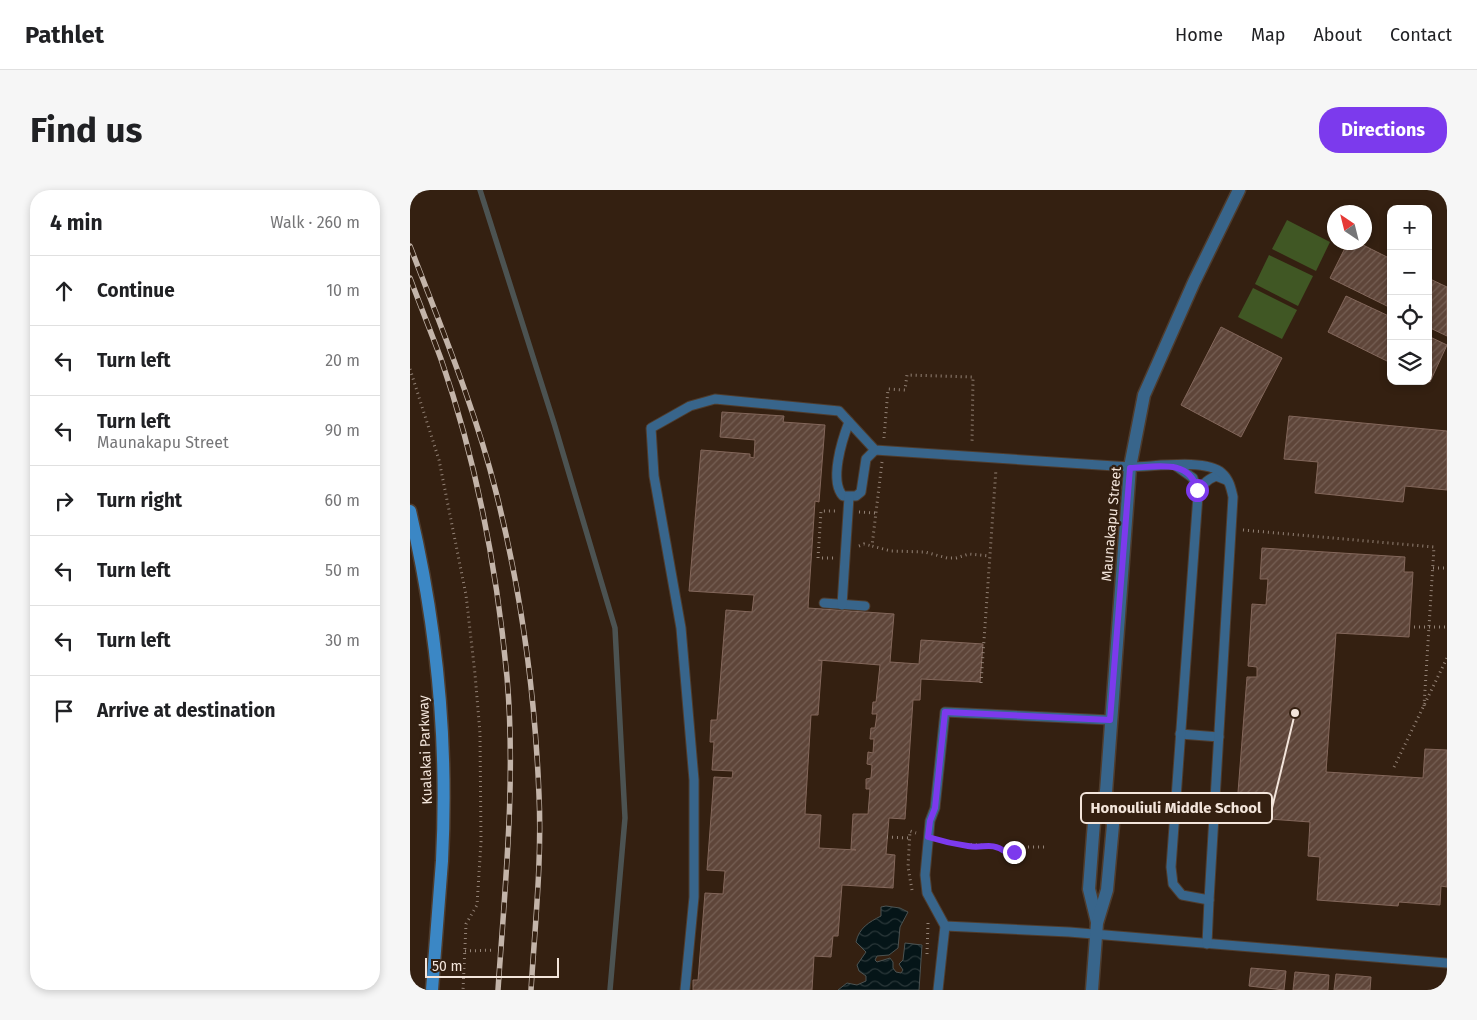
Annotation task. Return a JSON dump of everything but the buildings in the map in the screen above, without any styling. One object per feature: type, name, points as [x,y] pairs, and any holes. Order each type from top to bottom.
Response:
[{"type":"main road","name":"Kualakai Parkway","points":[[410,511],[427,589],[441,722],[442,860],[432,990]]},
{"type":"street","name":"Maunakapu Street","points":[[1092,990],[1096,929],[1106,890],[1112,825],[1106,792],[1130,468],[1144,395],[1190,290],[1239,190]]},
{"type":"street","name":"Maunakapu Street","points":[[1096,929],[1090,889],[1094,823],[1106,792]]},
{"type":"lane","points":[[685,990],[694,897],[694,780],[681,628],[654,476],[651,428],[690,406],[715,400],[838,411],[875,450],[1130,468],[1210,466],[1221,472],[1229,481],[1233,497],[1207,944]]},
{"type":"lane","points":[[849,422],[841,444],[836,484],[843,496],[849,497],[861,492],[866,459],[875,450]]},
{"type":"lane","points":[[1176,466],[1193,478],[1198,495]]},
{"type":"lane","points":[[1209,900],[1182,895],[1177,890],[1171,877],[1198,495],[1202,486],[1212,478],[1220,477],[1229,481]]},
{"type":"lane","points":[[842,605],[849,497]]},
{"type":"lane","points":[[824,603],[865,606]]},
{"type":"lane","points":[[938,990],[945,926],[927,893],[925,875],[930,821],[935,808],[945,712],[1110,720]]},
{"type":"lane","points":[[1180,734],[1219,736]]},
{"type":"lane","points":[[945,926],[1096,929],[1207,944],[1447,963]]},
{"type":"path","points":[[410,370],[439,460],[466,595],[476,674],[480,733],[481,842],[477,905],[466,924],[463,990]]},
{"type":"path","points":[[982,683],[997,458]]},
{"type":"path","points":[[1231,529],[1434,547],[1424,706]]},
{"type":"path","points":[[1433,568],[1447,568]]},
{"type":"path","points":[[1414,627],[1447,627]]},
{"type":"path","points":[[1394,767],[1447,658]]},
{"type":"path","points":[[915,898],[909,880],[910,831],[968,846],[989,844],[1006,852],[1022,847],[1046,847]]},
{"type":"path","points":[[887,837],[910,838]]},
{"type":"path","points":[[924,916],[929,929],[927,955]]},
{"type":"path","points":[[465,951],[495,950]]},
{"type":"green space","points":[[1287,220],[1327,240],[1327,248],[1316,271],[1272,249]]},
{"type":"green space","points":[[1269,255],[1313,276],[1298,306],[1255,284]]},
{"type":"green space","points":[[1253,288],[1297,310],[1282,339],[1238,317]]},
{"type":"water","points":[[881,907],[900,908],[908,912],[900,927],[898,948],[889,955],[877,956],[875,960],[877,962],[890,958],[893,962],[893,968],[896,972],[901,973],[903,970],[899,964],[903,960],[905,943],[922,945],[919,990],[838,990],[847,983],[857,985],[866,981],[866,976],[859,971],[857,965],[866,952],[856,942],[857,937],[862,929],[881,916]]},
{"type":"waterway","points":[[480,190],[554,423],[615,628],[625,818],[610,990]]},
{"type":"railway","points":[[410,246],[457,368],[488,461],[505,529],[520,604],[534,718],[540,819],[539,868],[531,990]]},
{"type":"railway","points":[[410,278],[441,359],[465,436],[491,556],[503,637],[509,716],[510,794],[498,990]]},
{"type":"place","name":"Honouliuli Middle School","points":[[1295,713]]},
{"type":"route","points":[[1014,852],[1006,852],[989,844],[977,847],[968,846],[958,843],[946,843],[928,837],[930,821],[935,808],[945,712],[1110,720],[1130,468],[1176,466],[1193,478],[1197,490]]}]
